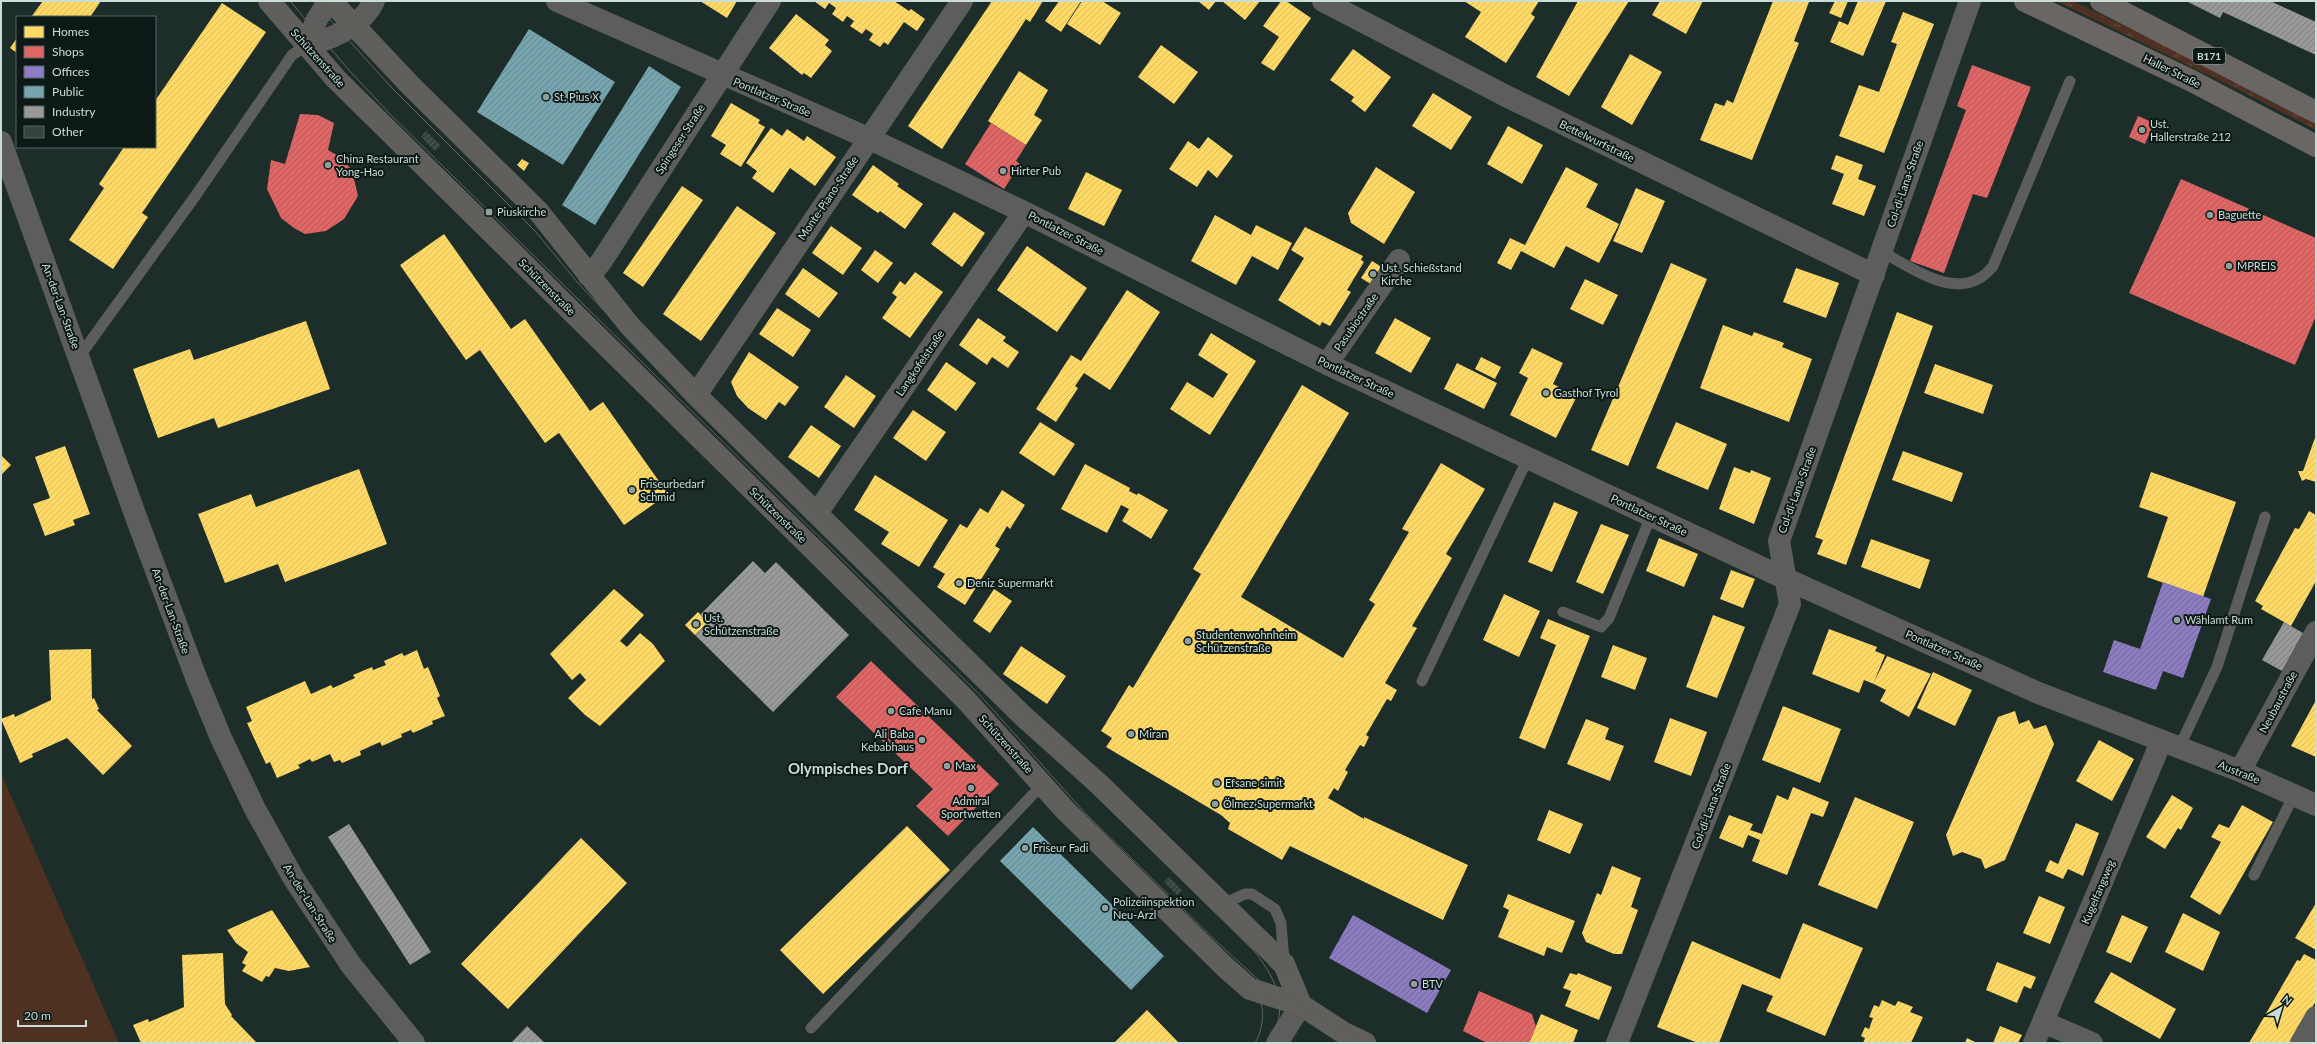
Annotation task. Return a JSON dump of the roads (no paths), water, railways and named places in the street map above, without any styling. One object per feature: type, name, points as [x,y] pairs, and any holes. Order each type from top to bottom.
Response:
[{"type":"main road","name":"Haller Straße","points":[[2025,1],[2192,81],[2316,146]]},
{"type":"main road","name":"B171","points":[[2101,1],[2316,112]]},
{"type":"street","name":"Schützenstraße","points":[[269,1],[306,46],[341,84],[966,700],[1065,810],[1250,989],[1301,1005],[1344,1033],[1365,1043]]},
{"type":"street","points":[[306,46],[317,19],[330,1],[411,86],[533,206],[565,242],[589,276],[630,326],[696,395],[1018,712],[1100,785],[1284,964],[1301,1005],[1277,1043]]},
{"type":"street","points":[[306,46],[333,37],[354,25],[367,12],[374,1]]},
{"type":"street","name":"Pontlatzer Straße","points":[[557,1],[721,75],[868,138],[1024,212],[1327,364],[1784,578],[2036,692],[2170,745]]},
{"type":"street","name":"Spingeser Straße","points":[[589,276],[601,262],[770,1]]},
{"type":"street","name":"Monte-Piano-Straße","points":[[696,395],[868,138],[962,1]]},
{"type":"street","name":"Bettelwurfstraße","points":[[1323,1],[1506,96],[1874,274]]},
{"type":"street","name":"Col-di-Lana-Straße","points":[[1617,1043],[1790,604],[1784,578],[1779,541],[1970,1]]},
{"type":"street","name":"An-der-Lan-Straße","points":[[1,142],[197,680],[221,738],[252,803],[294,879],[331,937],[376,998],[414,1043]]},
{"type":"street","name":"Langkofelstraße","points":[[817,513],[1024,212]]},
{"type":"street","name":"Pasubiostraße","points":[[1327,364],[1399,260]]},
{"type":"street","name":"Neubaustraße","points":[[2240,771],[2316,632]]},
{"type":"street","name":"Austraße","points":[[2170,745],[2240,771],[2316,805]]},
{"type":"street","name":"Kugelfangweg","points":[[2034,1043],[2170,745]]},
{"type":"street","points":[[2301,1043],[2316,1017]]},
{"type":"street","points":[[2043,1022],[2092,1043]]},
{"type":"lane","points":[[79,357],[196,195],[292,55],[306,46]]},
{"type":"lane","points":[[1882,252],[1938,280],[1954,286],[1971,283],[1986,275],[1993,266],[2070,81]]},
{"type":"lane","points":[[1422,681],[1528,458]]},
{"type":"lane","points":[[1563,612],[1601,627],[1609,618],[1651,516]]},
{"type":"lane","points":[[2170,745],[2217,667],[2265,517]]},
{"type":"lane","points":[[811,1028],[1042,785]]},
{"type":"lane","points":[[2254,875],[2294,795]]},
{"type":"lane","points":[[1221,904],[1245,894],[1252,894],[1275,909],[1281,923],[1284,964]]},
{"type":"tram line","points":[[290,1],[348,69],[389,113],[978,693],[1085,813],[1218,943],[1285,1004],[1314,1023],[1352,1043]]},
{"type":"tram line","points":[[313,1],[392,88],[535,231],[578,283],[622,330],[1255,952],[1275,984],[1280,1006],[1276,1030],[1270,1043]]},
{"type":"tram line","points":[[1269,965],[1312,1003],[1377,1043]]},
{"type":"tram line","points":[[1251,979],[1259,994],[1262,1010],[1261,1027],[1255,1043]]},
{"type":"place","name":"St. Pius X","points":[[546,97]]},
{"type":"place","name":"Ust. Hallerstraße 212","points":[[2142,130]]},
{"type":"place","name":"China Restaurant Yong-Hao","points":[[328,165]]},
{"type":"place","name":"Hirter Pub","points":[[1003,171]]},
{"type":"place","name":"Piuskirche","points":[[489,212]]},
{"type":"place","name":"Baguette","points":[[2210,215]]},
{"type":"place","name":"MPREIS","points":[[2229,266]]},
{"type":"place","name":"Ust. Schießstand Kirche","points":[[1373,274]]},
{"type":"place","name":"Gasthof Tyrol","points":[[1546,393]]},
{"type":"place","name":"Friseurbedarf Schmid","points":[[632,490]]},
{"type":"place","name":"Deniz Supermarkt","points":[[959,583]]},
{"type":"place","name":"Wählamt Rum","points":[[2177,620]]},
{"type":"place","name":"Ust. Schützenstraße","points":[[696,624]]},
{"type":"place","name":"Studentenwohnheim Schützenstraße","points":[[1188,641]]},
{"type":"place","name":"Cafe Manu","points":[[891,711]]},
{"type":"place","name":"Miran","points":[[1131,734]]},
{"type":"place","name":"Ali Baba Kebabhaus","points":[[922,740]]},
{"type":"place","name":"Max","points":[[947,766]]},
{"type":"place","name":"Efsane simit","points":[[1217,783]]},
{"type":"place","name":"Admiral Sportwetten","points":[[971,788]]},
{"type":"place","name":"Ölmez Supermarkt","points":[[1215,804]]},
{"type":"place","name":"Friseur Fadi","points":[[1025,848]]},
{"type":"place","name":"Polizeiinspektion Neu-Arzl","points":[[1105,908]]},
{"type":"place","name":"BTV","points":[[1414,984]]},
{"type":"district","name":"Olympisches Dorf","points":[[848,769]]}]
